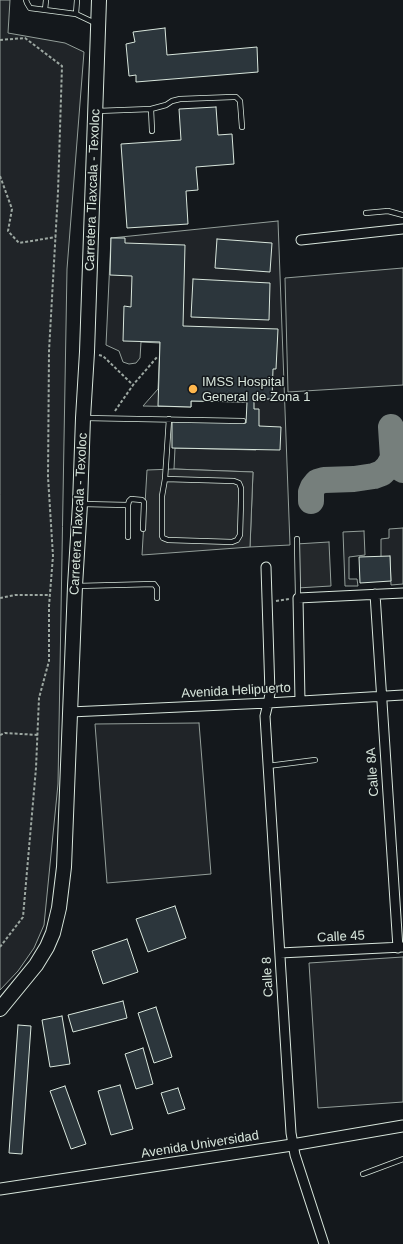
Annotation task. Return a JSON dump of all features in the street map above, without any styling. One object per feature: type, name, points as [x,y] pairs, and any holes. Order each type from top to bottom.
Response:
[{"type":"main road","name":"Carretera Tlaxcala - Texoloc","points":[[0,1009],[36,965],[53,933],[59,908],[64,860],[75,586],[87,352],[99,0]]},
{"type":"street","points":[[301,240],[403,229]]},
{"type":"street","name":"Calle 8","points":[[266,567],[270,693],[265,716],[292,1145],[323,1244]]},
{"type":"street","points":[[300,701],[298,598],[403,592]]},
{"type":"street","name":"Calle 8A","points":[[375,594],[381,696],[400,948]]},
{"type":"street","name":"Avenida Helipuerto","points":[[70,712],[403,695]]},
{"type":"street","name":"Calle 45","points":[[280,953],[400,948]]},
{"type":"street","name":"Avenida Universidad","points":[[0,1189],[292,1145],[403,1126]]},
{"type":"lane","points":[[26,0],[30,8],[76,14],[98,25]]},
{"type":"lane","points":[[45,10],[46,0]]},
{"type":"lane","points":[[76,14],[77,0]]},
{"type":"lane","points":[[95,111],[151,109],[180,99],[236,97],[240,104],[242,127]]},
{"type":"lane","points":[[151,109],[152,131]]},
{"type":"lane","points":[[366,212],[388,211],[403,215]]},
{"type":"lane","points":[[83,418],[243,421]]},
{"type":"lane","points":[[165,479],[234,480],[239,483],[241,488],[240,535],[237,540],[232,542],[224,542],[168,540],[163,538],[161,533],[162,496],[165,479],[169,419]]},
{"type":"lane","points":[[128,537],[128,505],[130,500],[142,500],[144,502],[143,529]]},
{"type":"lane","points":[[80,504],[128,505]]},
{"type":"lane","points":[[297,539],[298,598]]},
{"type":"lane","points":[[75,586],[154,584],[157,588],[157,598]]},
{"type":"lane","points":[[268,766],[315,760]]},
{"type":"lane","points":[[363,1174],[403,1159]]},
{"type":"path","points":[[0,40],[25,38],[62,66],[56,237],[49,350],[48,477],[53,556],[50,595],[49,661],[39,698],[36,768],[23,917],[0,947]]},
{"type":"path","points":[[0,176],[12,208],[8,231],[19,243],[56,237]]},
{"type":"path","points":[[87,352],[103,356],[133,385]]},
{"type":"path","points":[[110,418],[133,385],[158,356]]},
{"type":"path","points":[[0,598],[15,595],[50,595]]},
{"type":"path","points":[[267,602],[298,598]]},
{"type":"path","points":[[0,735],[5,733],[38,735]]},
{"type":"shaded area","points":[[0,0],[10,0],[8,33],[65,43],[84,52],[67,269],[58,784],[44,925],[34,948],[18,971],[0,990]]},
{"type":"shaded area","name":"IMSS Hospital General de Zona 1","points":[[278,221],[290,545],[250,547],[253,472],[174,469],[175,448],[256,450],[259,426],[254,409],[247,402],[191,401],[191,407],[143,406],[158,389],[160,343],[141,342],[140,358],[136,363],[129,364],[123,362],[119,351],[106,345],[111,238]]},
{"type":"shaded area","points":[[403,268],[403,385],[288,392],[285,278]]},
{"type":"shaded area","points":[[174,469],[253,472],[250,547],[142,555],[147,470]]},
{"type":"shaded area","points":[[403,528],[403,584],[391,585],[390,557],[381,557],[381,539],[389,538],[389,529]]},
{"type":"shaded area","points":[[364,531],[365,555],[349,557],[349,579],[357,579],[358,586],[345,586],[343,532]]},
{"type":"shaded area","points":[[329,542],[331,586],[297,588],[296,544]]},
{"type":"shaded area","points":[[199,723],[211,874],[107,883],[95,724]]},
{"type":"shaded area","points":[[403,957],[403,1102],[318,1108],[309,963]]},
{"type":"building","points":[[165,28],[167,55],[257,47],[258,72],[136,82],[136,75],[129,76],[126,44],[135,42],[133,32]]},
{"type":"building","points":[[216,107],[218,135],[232,134],[234,164],[196,167],[198,190],[186,191],[188,224],[127,228],[121,144],[181,140],[179,109]]},
{"type":"building","points":[[111,238],[125,238],[125,243],[185,245],[183,326],[278,329],[276,369],[273,369],[272,399],[254,399],[254,409],[259,409],[259,426],[281,427],[280,450],[172,448],[172,421],[246,423],[247,402],[191,401],[191,407],[158,406],[160,342],[123,341],[124,306],[131,307],[132,276],[110,275]]},
{"type":"building","points":[[217,239],[272,243],[270,272],[215,268]]},
{"type":"building","points":[[193,279],[270,283],[269,320],[191,317]]},
{"type":"building","points":[[390,556],[391,581],[360,583],[359,557]]},
{"type":"building","points":[[175,906],[186,938],[148,952],[136,919]]},
{"type":"building","points":[[127,939],[138,972],[103,984],[92,951]]},
{"type":"building","points":[[123,1001],[127,1018],[73,1032],[68,1015]]},
{"type":"building","points":[[156,1007],[172,1057],[154,1063],[138,1013]]},
{"type":"building","points":[[62,1016],[70,1064],[50,1067],[42,1020]]},
{"type":"building","points":[[18,1025],[31,1026],[22,1154],[9,1153]]},
{"type":"building","points":[[143,1048],[153,1084],[136,1089],[125,1054]]},
{"type":"building","points":[[120,1085],[133,1129],[111,1135],[98,1091]]},
{"type":"building","points":[[65,1086],[86,1144],[71,1149],[50,1091]]},
{"type":"building","points":[[178,1088],[185,1109],[168,1114],[161,1093]]},
{"type":"taxiway","points":[[391,427],[393,458],[397,466],[403,470]]},
{"type":"taxiway","points":[[311,501],[311,492],[317,482],[324,480],[354,479],[374,476],[382,473],[388,467],[393,458]]},
{"type":"place","name":"IMSS Hospital General de Zona 1","points":[[193,389]]}]
